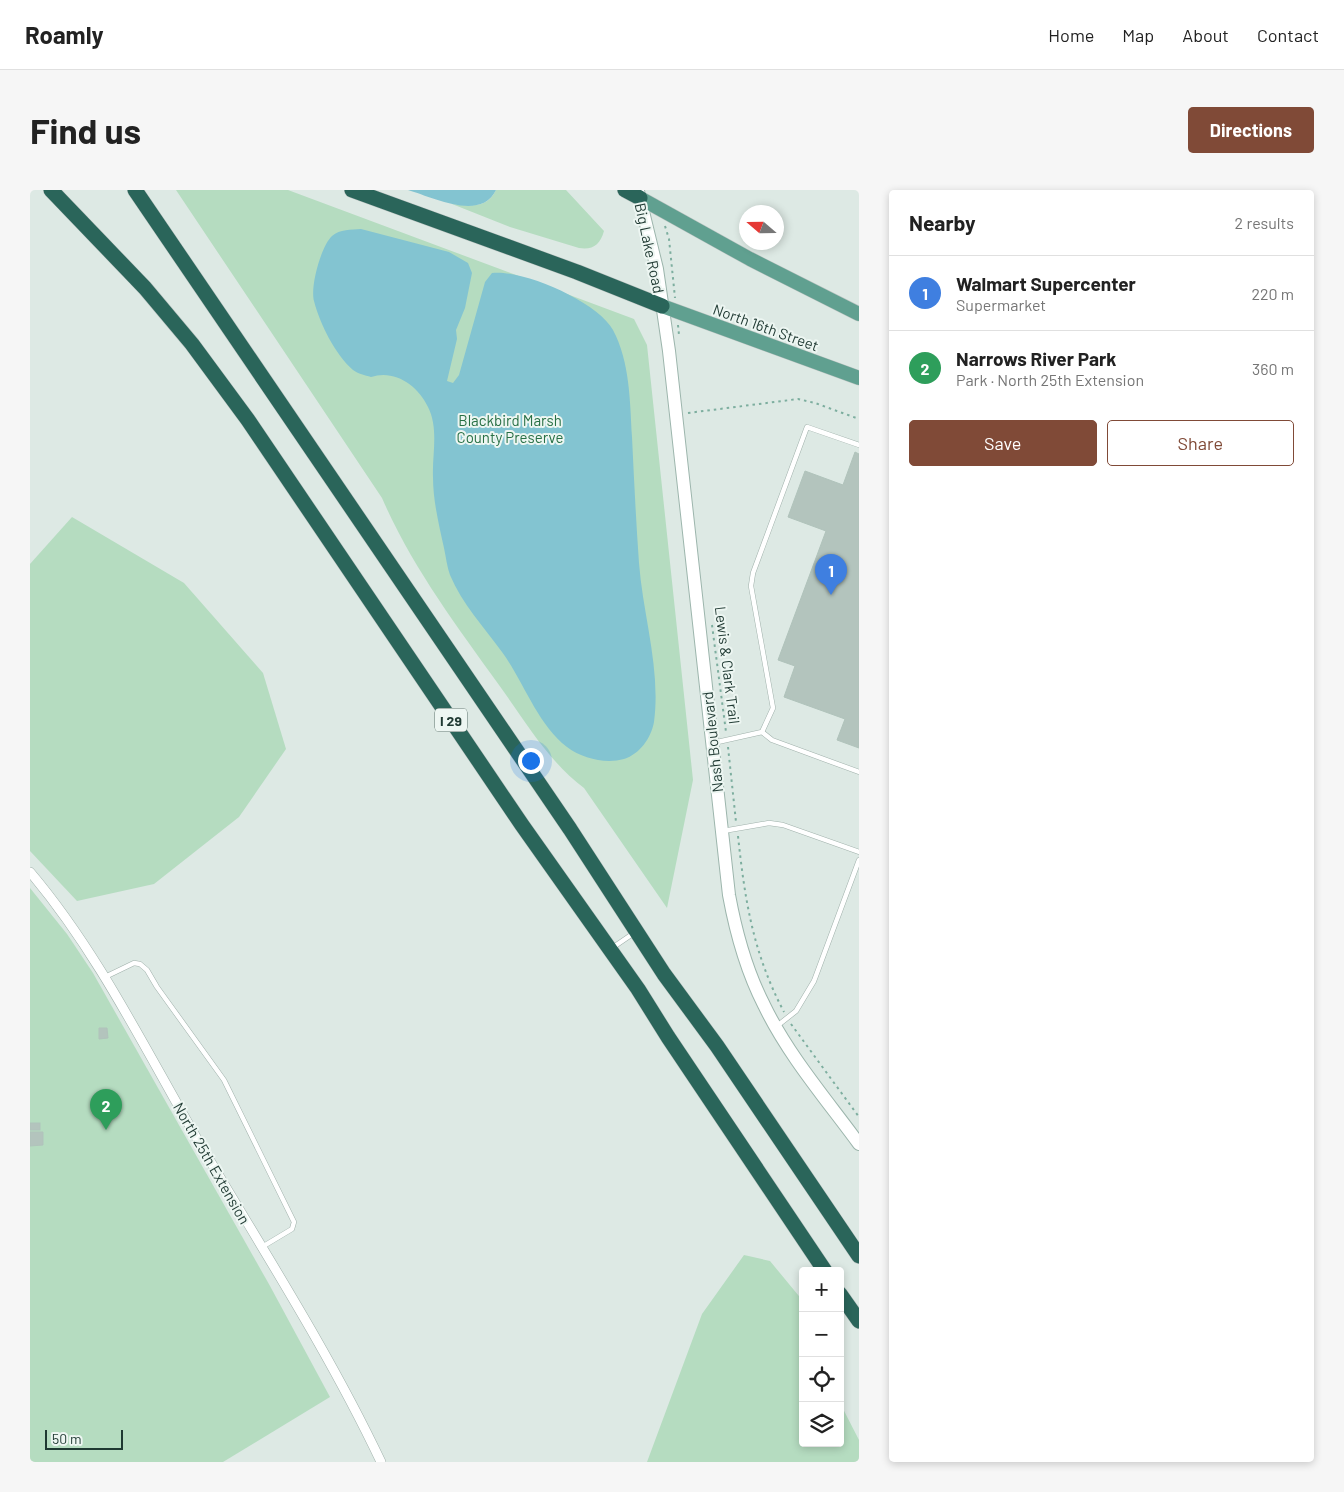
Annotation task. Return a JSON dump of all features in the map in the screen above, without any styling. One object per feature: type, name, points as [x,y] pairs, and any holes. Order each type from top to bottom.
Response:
[{"type":"highway","name":"I 29","points":[[51,190],[145,288],[198,352],[248,420],[522,825],[611,949],[822,1267]]},
{"type":"highway","name":"I 29","points":[[135,190],[570,829],[636,932],[859,1256]]},
{"type":"highway","points":[[352,190],[577,272],[669,309]]},
{"type":"highway","points":[[625,190],[638,194]]},
{"type":"highway","points":[[844,1300],[859,1322]]},
{"type":"main road","points":[[638,194],[661,210],[750,260],[859,314]]},
{"type":"main road","name":"North 16th Street","points":[[669,309],[859,378]]},
{"type":"street","name":"Big Lake Road","points":[[638,194],[669,309]]},
{"type":"street","name":"Nash Boulevard","points":[[669,309],[681,446],[712,743],[735,924],[750,974],[776,1027],[857,1139]]},
{"type":"street","name":"North 25th Extension","points":[[30,872],[70,924],[104,978],[345,1393],[381,1462]]},
{"type":"lane","points":[[762,732],[773,708],[751,586],[753,573],[807,426],[859,445]]},
{"type":"lane","points":[[712,743],[762,732]]},
{"type":"lane","points":[[762,732],[772,740],[859,772]]},
{"type":"lane","points":[[722,831],[768,823],[783,825],[859,852]]},
{"type":"lane","points":[[776,1027],[788,1019],[804,1000],[814,981],[859,860]]},
{"type":"lane","points":[[611,949],[636,932]]},
{"type":"lane","points":[[104,978],[134,963],[140,964],[147,970],[156,987],[224,1080],[294,1222],[292,1229],[261,1248]]},
{"type":"path","points":[[661,210],[669,239],[669,309],[680,339]]},
{"type":"path","points":[[689,418],[688,413],[798,399],[815,402],[859,419]]},
{"type":"path","name":"Lewis & Clark Trail","points":[[712,624],[747,908],[754,937],[770,984],[788,1019],[859,1117]]},
{"type":"green space","name":"Blackbird Marsh County Preserve","points":[[176,190],[288,190],[634,319],[647,345],[693,780],[667,908],[584,788],[559,766],[548,753],[451,618],[407,548],[382,498]]},
{"type":"green space","points":[[496,190],[566,190],[604,231],[602,236],[595,246],[579,248],[510,227],[452,204],[477,205],[488,200]]},
{"type":"green space","points":[[72,517],[184,583],[263,673],[286,749],[239,817],[154,884],[77,901],[30,851],[30,564]]},
{"type":"green space","points":[[30,888],[67,934],[93,973],[270,1286],[330,1397],[223,1462],[30,1462]]},
{"type":"green space","points":[[744,1255],[770,1261],[799,1296],[799,1447],[844,1447],[844,1411],[859,1440],[859,1462],[647,1462],[702,1314]]},
{"type":"water","points":[[408,190],[496,190],[489,199],[479,204],[468,206],[442,202]]},
{"type":"water","name":"Blackbird Marsh County Preserve","points":[[361,229],[449,252],[468,263],[472,273],[465,308],[456,330],[457,339],[447,381],[453,383],[459,375],[485,282],[492,273],[522,276],[558,290],[592,309],[605,319],[613,330],[623,355],[628,382],[639,563],[653,662],[656,702],[653,728],[644,745],[630,757],[602,761],[580,755],[556,738],[539,715],[510,664],[467,606],[455,586],[448,569],[435,504],[433,486],[434,433],[428,407],[424,399],[412,386],[397,377],[380,375],[371,377],[353,370],[340,356],[329,338],[314,301],[315,277],[320,257],[328,241],[338,232]]},
{"type":"building","points":[[855,452],[859,454],[859,748],[837,740],[845,719],[784,697],[795,666],[778,660],[826,531],[788,517],[805,471],[843,485]]},
{"type":"building","points":[[99,1028],[107,1028],[108,1038],[99,1039]]},
{"type":"building","points":[[30,1123],[40,1123],[40,1130],[30,1130]]},
{"type":"building","points":[[30,1132],[43,1132],[43,1145],[30,1146]]},
{"type":"place","name":"Walmart Supercenter","points":[[831,595]]},
{"type":"place","name":"Narrows River Park","points":[[106,1130]]}]
